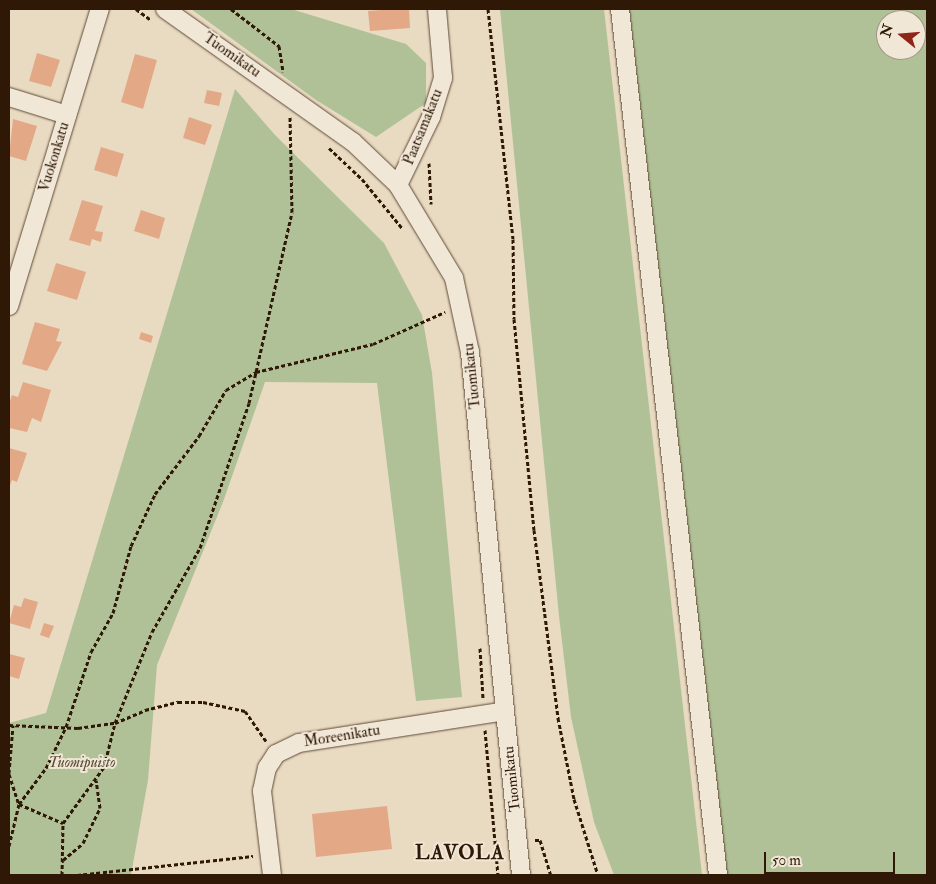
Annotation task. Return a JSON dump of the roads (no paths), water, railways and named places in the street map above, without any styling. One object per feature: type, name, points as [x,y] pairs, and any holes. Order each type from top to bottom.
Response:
[{"type":"street","name":"Vuokonkatu","points":[[9,306],[100,9]]},
{"type":"street","name":"Tuomikatu","points":[[165,9],[286,92],[353,142],[398,185],[454,278],[467,323],[521,875]]},
{"type":"street","name":"Paatsamakatu","points":[[398,185],[430,117],[443,78],[437,9]]},
{"type":"street","points":[[620,9],[718,875]]},
{"type":"street","points":[[9,97],[67,115]]},
{"type":"street","name":"Moreenikatu","points":[[272,875],[262,791],[267,768],[276,754],[299,743],[505,711]]},
{"type":"district","name":"LAVOLA","points":[[460,852]]},
{"type":"park label","name":"Tuomipuisto","points":[[82,763]]}]
